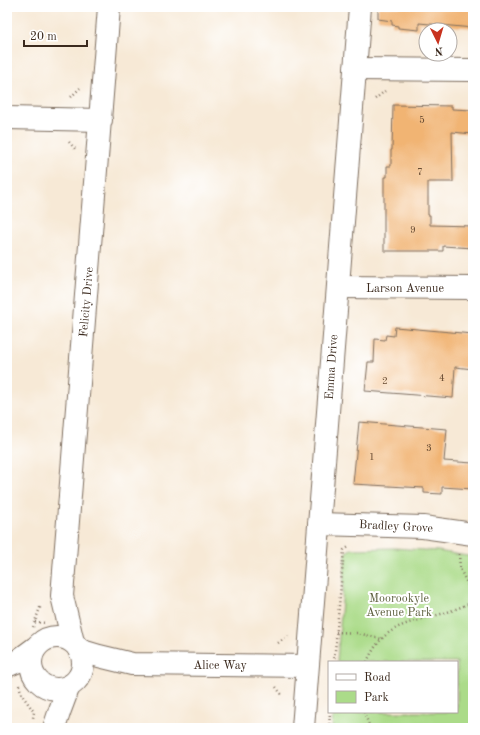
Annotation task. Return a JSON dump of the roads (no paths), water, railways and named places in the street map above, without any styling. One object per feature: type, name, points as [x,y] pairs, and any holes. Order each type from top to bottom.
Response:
[{"type":"street","name":"Felicity Drive","points":[[76,646],[62,596],[109,7]]},
{"type":"street","name":"Emma Drive","points":[[303,728],[360,7]]},
{"type":"street","points":[[356,69],[473,70]]},
{"type":"street","points":[[7,118],[101,120]]},
{"type":"street","name":"Larson Avenue","points":[[338,287],[473,288]]},
{"type":"street","name":"Bradley Grove","points":[[319,524],[423,527],[469,544]]},
{"type":"street","name":"Felicity Drive","points":[[37,645],[43,623],[62,596]]},
{"type":"street","points":[[7,666],[16,662],[47,638],[65,638],[76,646],[82,657],[83,665],[81,673],[73,683],[60,710],[54,728]]},
{"type":"street","points":[[37,645],[32,654],[31,669],[41,684],[50,728]]},
{"type":"street","name":"Alice Way","points":[[76,646],[99,656],[132,664],[308,666]]},
{"type":"street","name":"Alice Way","points":[[73,683],[91,674],[132,664]]},
{"type":"street","points":[[7,679],[18,679],[56,689],[63,688],[73,683]]},
{"type":"park label","name":"Moorookyle Avenue Park","points":[[399,605]]}]
